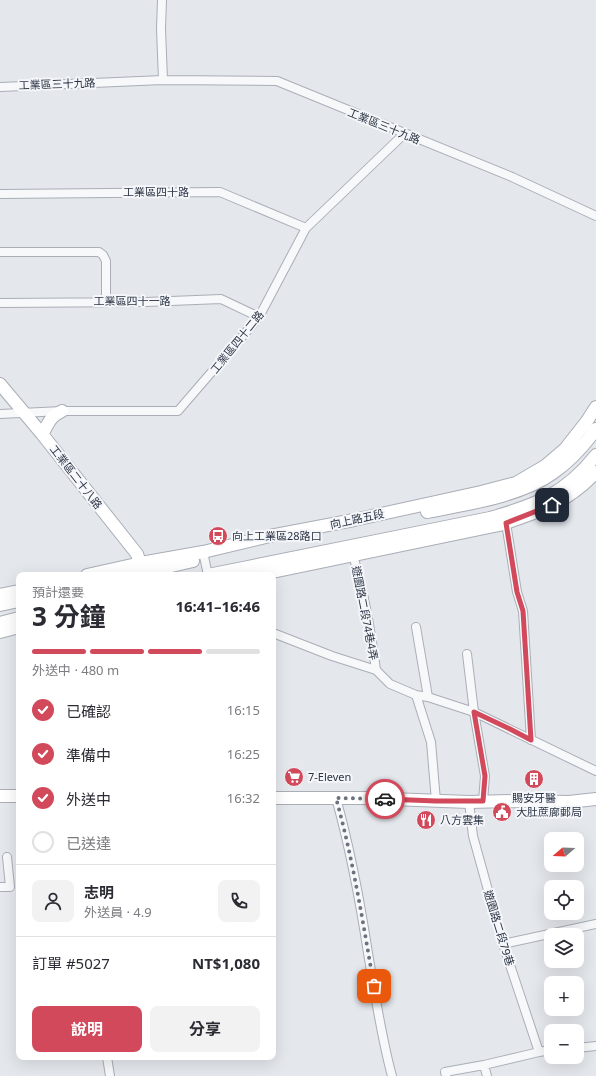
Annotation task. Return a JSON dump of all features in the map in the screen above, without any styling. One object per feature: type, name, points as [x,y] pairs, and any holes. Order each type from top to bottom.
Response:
[{"type":"main road","name":"工業區二十八路","points":[[0,385],[42,434],[137,554],[140,571]]},
{"type":"main road","name":"向上路五段","points":[[127,572],[140,571],[516,483],[545,466],[565,450],[596,407]]},
{"type":"main road","points":[[42,434],[49,420],[62,411]]},
{"type":"main road","name":"向上路五段","points":[[204,555],[480,501],[517,491],[535,484],[553,474],[573,457],[596,430]]},
{"type":"main road","points":[[223,572],[490,518],[522,509],[557,492],[583,471],[596,455]]},
{"type":"main road","points":[[272,572],[506,523],[542,510],[561,501],[576,491],[596,472]]},
{"type":"main road","points":[[0,595],[16,592]]},
{"type":"main road","points":[[0,605],[16,602]]},
{"type":"main road","points":[[0,623],[16,619]]},
{"type":"main road","points":[[0,632],[16,628]]},
{"type":"main road","points":[[0,796],[16,796]]},
{"type":"main road","points":[[276,798],[336,798],[469,802],[569,802],[596,799]]},
{"type":"street","points":[[162,0],[161,29],[163,80]]},
{"type":"street","name":"工業區三十九路","points":[[0,87],[163,80],[277,82],[512,177],[596,216]]},
{"type":"street","name":"工業區四十二路","points":[[0,414],[62,411],[178,411],[259,318],[306,228],[404,134]]},
{"type":"street","name":"工業區四十路","points":[[0,194],[220,192],[306,228]]},
{"type":"street","points":[[0,252],[99,252],[103,255],[106,261],[106,301]]},
{"type":"street","name":"工業區四十一路","points":[[0,303],[106,301],[146,302],[221,299],[259,318]]},
{"type":"street","points":[[506,523],[517,592],[523,611],[531,740]]},
{"type":"street","points":[[204,555],[207,572]]},
{"type":"street","name":"遊園路二段74巷4弄","points":[[353,555],[359,575],[376,670]]},
{"type":"street","points":[[416,627],[428,697]]},
{"type":"street","points":[[276,634],[332,656],[376,670],[390,684],[416,695],[428,697],[474,712],[596,771]]},
{"type":"street","points":[[467,654],[474,712],[485,776],[483,801]]},
{"type":"street","points":[[416,695],[431,742],[436,801]]},
{"type":"street","points":[[336,798],[356,886],[380,1021],[392,1076]]},
{"type":"street","name":"遊園路二段79巷","points":[[469,802],[473,836],[503,944],[539,1052]]},
{"type":"street","points":[[0,887],[10,887],[7,857]]},
{"type":"street","points":[[503,944],[596,924]]},
{"type":"street","points":[[584,1047],[596,1046]]},
{"type":"street","points":[[446,1076],[445,1072],[544,1051]]},
{"type":"street","points":[[107,1060],[110,1076]]},
{"type":"street","points":[[484,1065],[487,1076]]},
{"type":"way so far","points":[[374,986],[354,878],[336,798],[385,799]]},
{"type":"place","name":"向上工業區28路口","points":[[218,536]]},
{"type":"place","name":"7-Eleven","points":[[294,777]]},
{"type":"place","name":"賜安牙醫","points":[[534,779]]},
{"type":"place","name":"大肚蔗廍郵局","points":[[502,812]]},
{"type":"place","name":"八方雲集","points":[[426,820]]},
{"type":"route","points":[[385,799],[469,802],[483,801],[485,776],[480,754],[474,712],[531,740],[523,611],[517,592],[506,523],[523,518],[552,505]]}]
